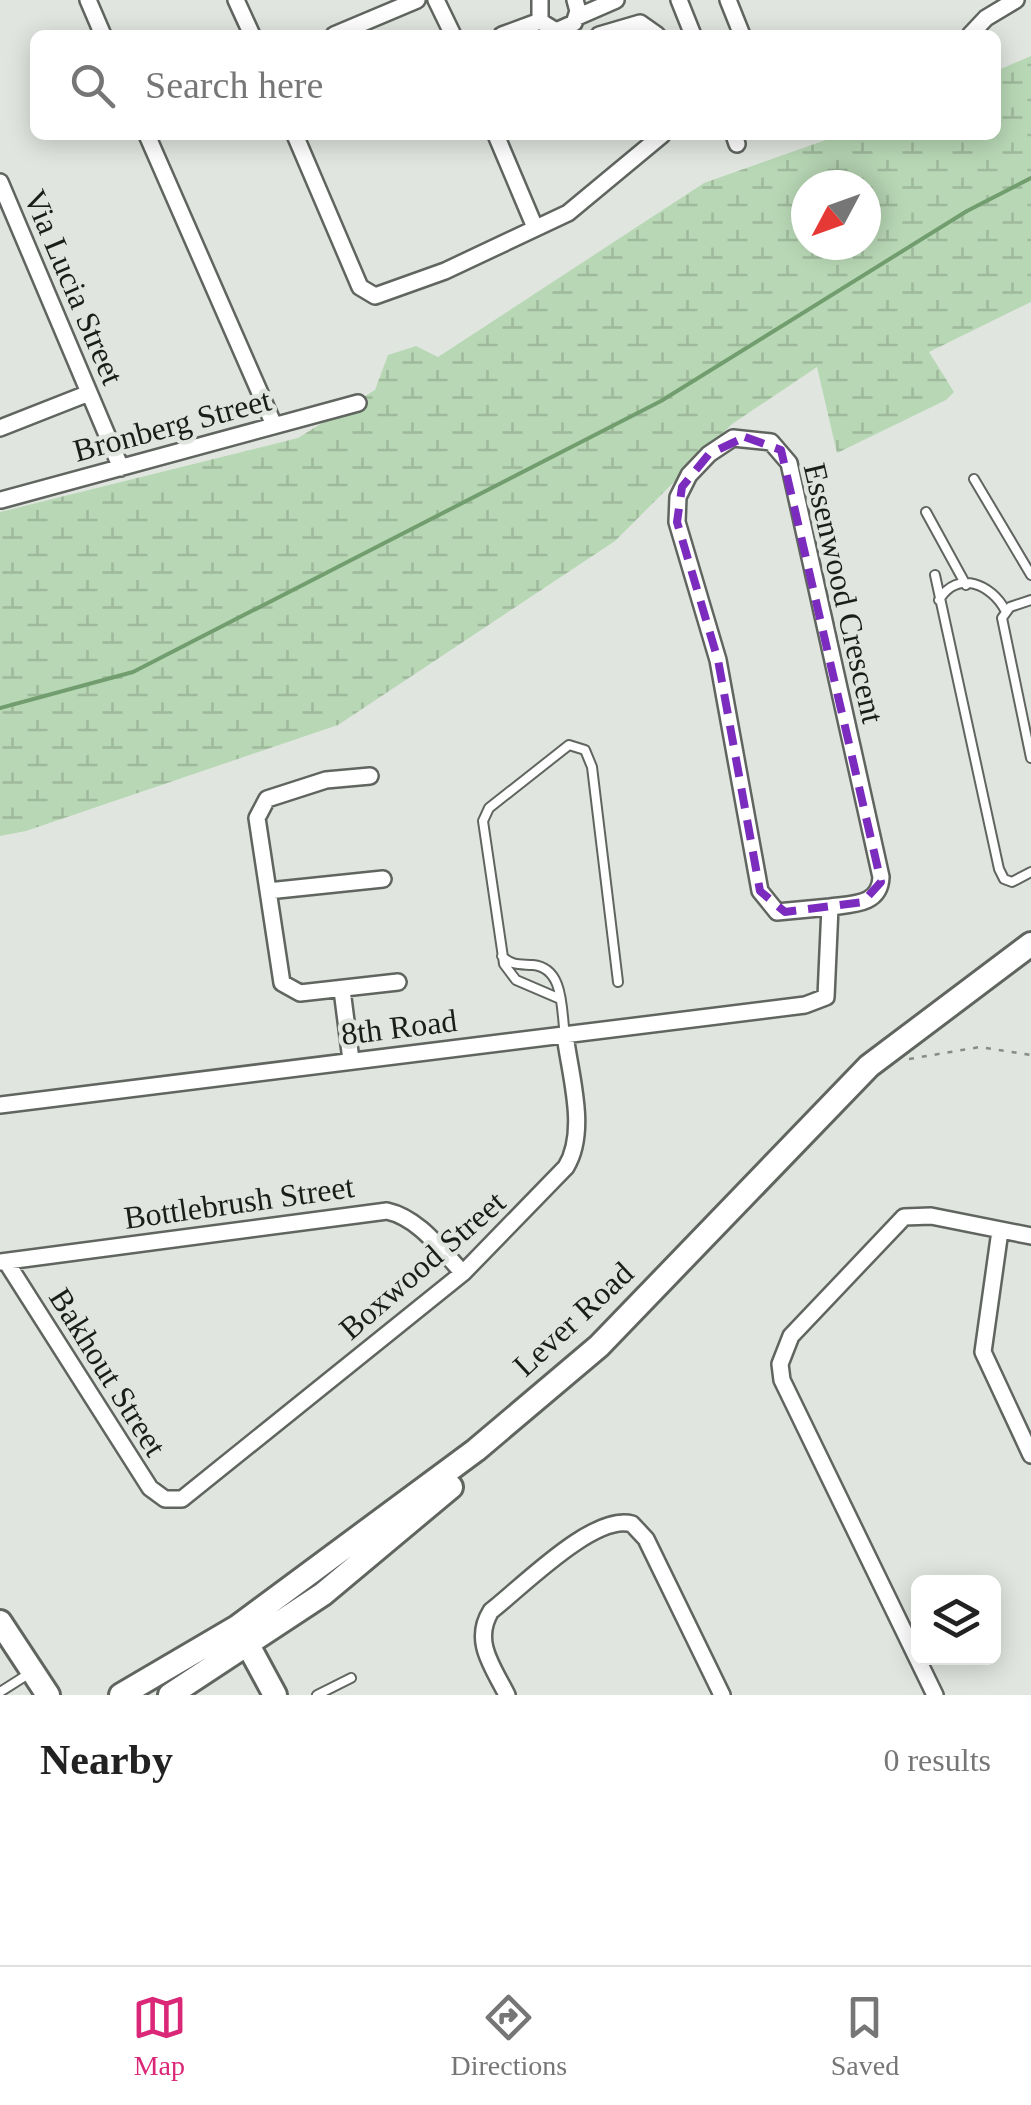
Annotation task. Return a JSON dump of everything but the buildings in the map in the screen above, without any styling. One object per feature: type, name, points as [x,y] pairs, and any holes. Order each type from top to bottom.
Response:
[{"type":"main road","name":"Lever Road","points":[[170,1695],[578,1366],[835,1098],[919,1024],[1031,944]]},
{"type":"main road","name":"Lever Road","points":[[122,1695],[323,1594],[583,1370],[880,1064],[967,997],[1031,956]]},
{"type":"main road","points":[[0,1622],[48,1695]]},
{"type":"main road","points":[[243,1636],[276,1695]]},
{"type":"street","points":[[88,0],[101,30]]},
{"type":"street","points":[[236,0],[250,30]]},
{"type":"street","points":[[346,30],[417,0]]},
{"type":"street","points":[[436,0],[451,30]]},
{"type":"street","points":[[540,0],[540,20],[550,30]]},
{"type":"street","points":[[576,8],[616,0]]},
{"type":"street","points":[[679,0],[692,30]]},
{"type":"street","points":[[728,0],[740,30]]},
{"type":"street","points":[[975,30],[986,18],[1016,0]]},
{"type":"street","points":[[515,30],[540,20]]},
{"type":"street","points":[[616,30],[640,23],[649,30]]},
{"type":"street","points":[[149,140],[274,425]]},
{"type":"street","points":[[297,140],[352,270],[369,294],[380,295],[445,270],[534,225],[568,213],[656,140]]},
{"type":"street","points":[[498,140],[534,225]]},
{"type":"street","name":"Via Lucia Street","points":[[0,182],[122,468]]},
{"type":"street","points":[[0,428],[89,393]]},
{"type":"street","name":"Bronberg Street","points":[[0,500],[358,403]]},
{"type":"street","name":"Essenwood Crescent","points":[[733,438],[771,442],[789,463],[881,877],[880,891],[874,897],[830,907],[777,912],[760,891],[718,660],[679,535],[682,487],[696,466],[733,438]]},
{"type":"street","points":[[370,776],[326,780],[262,802],[258,818],[282,983],[295,992],[398,982]]},
{"type":"street","points":[[268,891],[383,878]]},
{"type":"street","name":"8th Road","points":[[0,1105],[805,1005],[828,995],[830,907]]},
{"type":"street","points":[[342,990],[350,1060]]},
{"type":"street","name":"Boxwood Street","points":[[171,1500],[189,1495],[463,1273],[525,1213],[572,1156],[576,1126],[565,1036]]},
{"type":"street","name":"Bottlebrush Street","points":[[4,1262],[387,1211],[402,1214],[420,1228],[463,1273]]},
{"type":"street","points":[[936,1695],[782,1380],[780,1364],[791,1336],[898,1220],[912,1215],[930,1216],[1031,1236]]},
{"type":"street","points":[[1000,1231],[983,1352],[1031,1455]]},
{"type":"street","name":"Bakhout Street","points":[[4,1262],[135,1468],[156,1494],[171,1500]]},
{"type":"street","points":[[507,1695],[482,1643],[484,1621],[592,1532],[615,1522],[632,1524],[646,1539],[722,1695]]},
{"type":"lane","points":[[974,480],[1031,575]]},
{"type":"lane","points":[[926,512],[966,584]]},
{"type":"lane","points":[[935,575],[1002,875],[1012,882],[1031,872]]},
{"type":"lane","points":[[939,600],[945,591],[966,584],[986,585],[1005,610],[1003,629],[1031,758]]},
{"type":"lane","points":[[1005,610],[1031,600]]},
{"type":"lane","points":[[502,956],[512,964],[546,969],[558,983],[558,998],[511,976],[502,956],[485,814],[560,751],[575,744],[588,755],[592,767],[618,982]]},
{"type":"lane","name":"Boxwood Street","points":[[558,998],[565,1036]]},
{"type":"lane","points":[[0,1692],[33,1672]]},
{"type":"lane","points":[[317,1695],[351,1678]]},
{"type":"path","points":[[880,1064],[980,1047],[1031,1055]]},
{"type":"highlighted area","points":[[745,437],[781,450],[881,882],[863,902],[785,912],[760,891],[718,660],[677,522],[682,487],[709,454]]},
{"type":"green space","points":[[1031,56],[1031,302],[929,352],[954,392],[946,400],[837,453],[817,367],[732,424],[615,541],[338,725],[26,831],[0,836],[0,512],[298,438],[375,390],[388,355],[416,346],[438,357],[704,183],[826,140],[1001,140],[1001,69]]},
{"type":"waterway","points":[[0,708],[133,672],[661,401],[967,211],[1031,178]]}]
